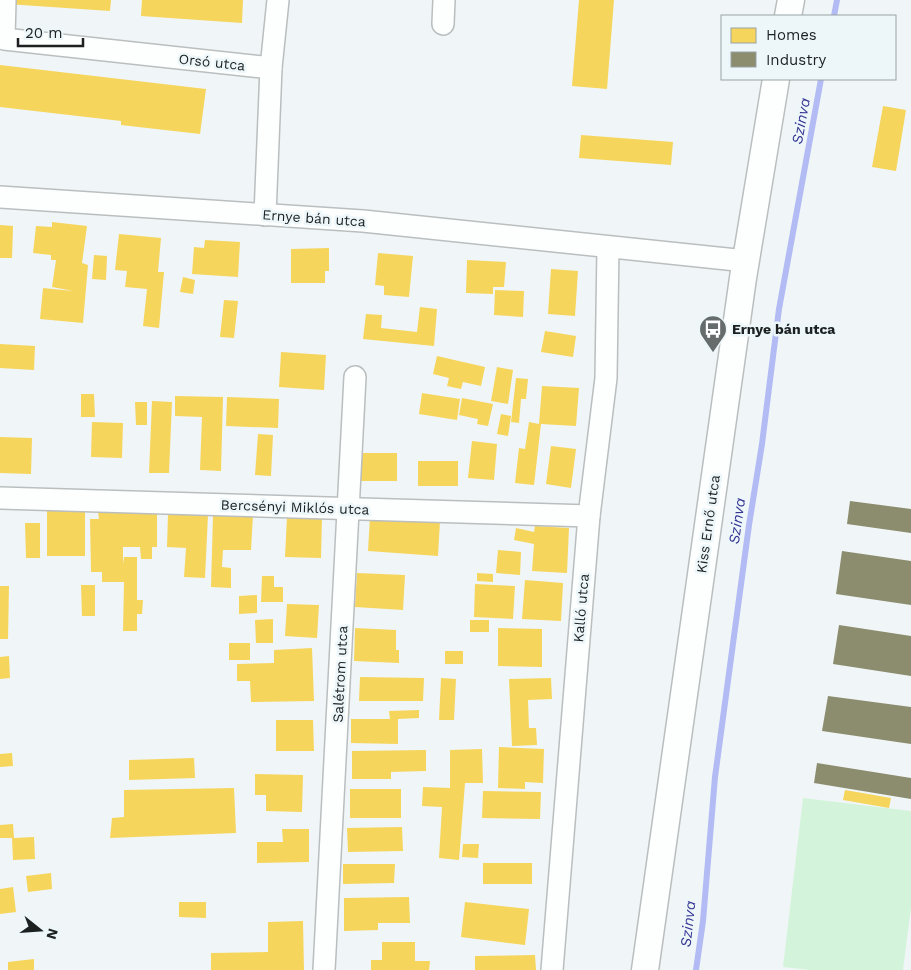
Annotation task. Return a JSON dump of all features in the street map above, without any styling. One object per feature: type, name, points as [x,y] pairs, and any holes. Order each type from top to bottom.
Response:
[{"type":"street","name":"Orsó utca","points":[[5,0],[4,38],[271,68]]},
{"type":"street","points":[[265,215],[271,68],[278,0]]},
{"type":"street","points":[[443,24],[444,0]]},
{"type":"street","points":[[788,15],[792,0]]},
{"type":"street","name":"Kiss Ernő utca","points":[[645,970],[746,261],[776,80]]},
{"type":"street","name":"Ernye bán utca","points":[[0,197],[363,221],[746,261]]},
{"type":"street","name":"Kalló utca","points":[[552,970],[589,516],[606,378],[608,247]]},
{"type":"street","name":"Salétrom utca","points":[[324,970],[355,377]]},
{"type":"street","name":"Bercsényi Miklós utca","points":[[0,498],[589,516]]},
{"type":"green space","points":[[803,798],[911,811],[911,908],[903,970],[810,970],[783,967]]},
{"type":"building: Homes","points":[[7,0],[111,0],[110,11],[7,4]]},
{"type":"building: Homes","points":[[142,0],[243,0],[242,23],[141,16]]},
{"type":"building: Homes","points":[[579,0],[614,0],[607,89],[572,86]]},
{"type":"building: Homes","points":[[0,65],[206,89],[200,134],[121,125],[121,121],[0,107]]},
{"type":"building: Homes","points":[[883,106],[906,110],[896,171],[872,167]]},
{"type":"building: Homes","points":[[581,135],[673,142],[671,165],[579,158]]},
{"type":"building: Homes","points":[[52,222],[87,226],[82,263],[88,265],[83,323],[40,319],[43,288],[73,291],[52,287],[56,260],[51,260],[51,255],[33,253],[36,226],[52,227]]},
{"type":"building: Homes","points":[[0,225],[13,226],[12,258],[0,258]]},
{"type":"building: Homes","points":[[119,234],[161,238],[158,272],[164,272],[159,328],[143,326],[147,289],[125,287],[127,271],[115,270]]},
{"type":"building: Homes","points":[[205,240],[240,242],[238,277],[192,274],[194,247],[204,248]]},
{"type":"building: Homes","points":[[329,248],[329,271],[325,271],[325,283],[291,283],[291,249]]},
{"type":"building: Homes","points":[[378,253],[413,256],[409,297],[384,295],[384,286],[375,285]]},
{"type":"building: Homes","points":[[94,255],[107,256],[106,280],[92,279]]},
{"type":"building: Homes","points":[[467,260],[506,262],[504,287],[493,287],[493,294],[466,293]]},
{"type":"building: Homes","points":[[551,269],[578,271],[575,316],[548,314]]},
{"type":"building: Homes","points":[[183,277],[195,280],[193,294],[180,292]]},
{"type":"building: Homes","points":[[495,290],[524,291],[523,317],[494,315]]},
{"type":"building: Homes","points":[[224,300],[238,301],[234,338],[220,337]]},
{"type":"building: Homes","points":[[420,307],[437,309],[434,346],[363,339],[366,314],[382,315],[381,328],[417,332]]},
{"type":"building: Homes","points":[[545,331],[576,336],[573,357],[541,352]]},
{"type":"building: Homes","points":[[0,344],[35,346],[34,370],[0,368]]},
{"type":"building: Homes","points":[[281,352],[326,355],[324,390],[279,387]]},
{"type":"building: Homes","points":[[437,356],[485,367],[481,386],[463,382],[461,389],[447,386],[449,378],[433,374]]},
{"type":"building: Homes","points":[[497,367],[513,370],[508,404],[491,401]]},
{"type":"building: Homes","points":[[516,378],[528,379],[526,399],[521,399],[519,423],[511,422]]},
{"type":"building: Homes","points":[[542,386],[579,388],[576,426],[541,424],[534,485],[515,483],[519,448],[525,449],[529,422],[539,424]]},
{"type":"building: Homes","points":[[422,393],[460,399],[457,420],[419,414]]},
{"type":"building: Homes","points":[[81,394],[94,394],[95,417],[81,417]]},
{"type":"building: Homes","points":[[175,396],[223,397],[221,471],[200,470],[202,417],[175,416]]},
{"type":"building: Homes","points":[[227,397],[279,399],[278,428],[226,426]]},
{"type":"building: Homes","points":[[462,398],[493,404],[488,426],[477,424],[478,419],[459,415]]},
{"type":"building: Homes","points":[[152,401],[172,402],[169,473],[149,473]]},
{"type":"building: Homes","points":[[135,402],[147,402],[147,425],[136,425]]},
{"type":"building: Homes","points":[[501,414],[511,416],[508,436],[497,434]]},
{"type":"building: Homes","points":[[92,422],[123,423],[122,458],[91,457]]},
{"type":"building: Homes","points":[[258,434],[273,435],[271,476],[255,475]]},
{"type":"building: Homes","points":[[0,437],[32,438],[31,474],[0,473]]},
{"type":"building: Homes","points":[[472,441],[497,444],[494,480],[468,478]]},
{"type":"building: Homes","points":[[551,446],[576,449],[571,488],[546,484]]},
{"type":"building: Homes","points":[[356,453],[397,453],[397,481],[356,481]]},
{"type":"building: Homes","points":[[418,461],[458,461],[458,486],[418,486]]},
{"type":"building: Homes","points":[[47,511],[85,511],[85,556],[47,556]]},
{"type":"building: Homes","points":[[98,512],[157,512],[157,547],[152,547],[152,559],[141,559],[140,547],[123,547],[123,564],[124,557],[137,557],[137,600],[143,600],[142,614],[137,614],[137,631],[123,631],[124,582],[102,582],[102,572],[91,572],[90,519],[99,519]]},
{"type":"building: Homes","points":[[168,514],[208,515],[205,578],[184,577],[186,548],[167,547]]},
{"type":"building: Homes","points":[[213,514],[253,515],[251,550],[223,550],[222,567],[231,568],[231,588],[211,587]]},
{"type":"building: Homes","points":[[287,517],[322,518],[321,558],[285,557]]},
{"type":"building: Homes","points":[[370,517],[440,521],[438,556],[368,551]]},
{"type":"building: Homes","points":[[25,523],[40,523],[40,558],[26,558]]},
{"type":"building: Homes","points":[[535,526],[569,528],[567,573],[532,571],[534,544],[514,540],[516,528],[534,532]]},
{"type":"building: Homes","points":[[498,550],[521,552],[520,575],[496,573]]},
{"type":"building: Homes","points":[[357,573],[405,575],[403,610],[355,607]]},
{"type":"building: Homes","points":[[477,573],[493,574],[493,582],[477,581]]},
{"type":"building: Homes","points":[[262,576],[274,576],[274,587],[283,587],[283,602],[261,602]]},
{"type":"building: Homes","points":[[525,580],[563,583],[561,621],[522,619]]},
{"type":"building: Homes","points":[[475,584],[515,586],[513,619],[474,617]]},
{"type":"building: Homes","points":[[81,585],[95,585],[95,616],[82,616]]},
{"type":"building: Homes","points":[[0,586],[9,586],[8,639],[0,639]]},
{"type":"building: Homes","points":[[257,595],[257,613],[239,614],[239,596]]},
{"type":"building: Homes","points":[[287,604],[319,605],[317,638],[285,636]]},
{"type":"building: Homes","points":[[273,619],[273,643],[256,643],[255,620]]},
{"type":"building: Homes","points":[[470,620],[489,620],[489,632],[470,632]]},
{"type":"building: Homes","points":[[355,628],[396,630],[396,650],[399,650],[399,663],[354,661]]},
{"type":"building: Homes","points":[[498,628],[542,629],[542,667],[498,666]]},
{"type":"building: Homes","points":[[229,643],[250,643],[250,660],[229,660]]},
{"type":"building: Homes","points":[[312,648],[314,701],[251,702],[250,681],[237,681],[237,664],[274,663],[274,650]]},
{"type":"building: Homes","points":[[445,651],[463,651],[463,664],[445,664]]},
{"type":"building: Homes","points":[[9,656],[10,678],[0,679],[0,657]]},
{"type":"building: Homes","points":[[360,677],[424,678],[423,701],[359,701]]},
{"type":"building: Homes","points":[[441,678],[456,679],[454,720],[439,720]]},
{"type":"building: Homes","points":[[551,678],[552,699],[528,700],[529,728],[536,728],[537,745],[512,746],[509,679]]},
{"type":"building: Homes","points":[[419,710],[419,718],[398,719],[398,744],[351,743],[351,719],[390,719],[389,711]]},
{"type":"building: Homes","points":[[276,720],[313,720],[314,751],[276,751]]},
{"type":"building: Homes","points":[[499,747],[544,749],[543,783],[525,782],[525,789],[498,788]]},
{"type":"building: Homes","points":[[482,749],[483,783],[465,783],[459,860],[439,858],[442,807],[422,806],[423,787],[450,788],[450,750]]},
{"type":"building: Homes","points":[[426,750],[426,771],[391,772],[391,779],[352,779],[352,751]]},
{"type":"building: Homes","points":[[12,753],[13,766],[0,767],[0,754]]},
{"type":"building: Homes","points":[[194,758],[195,778],[129,780],[129,760]]},
{"type":"building: Homes","points":[[255,774],[303,775],[302,812],[266,811],[266,795],[255,795]]},
{"type":"building: Homes","points":[[234,788],[236,833],[110,838],[112,818],[124,817],[124,790]]},
{"type":"building: Homes","points":[[350,789],[401,789],[401,818],[350,818]]},
{"type":"building: Homes","points":[[845,790],[891,798],[889,808],[843,800]]},
{"type":"building: Homes","points":[[483,791],[541,792],[540,819],[482,818]]},
{"type":"building: Homes","points":[[13,824],[14,838],[34,837],[35,859],[13,860],[12,838],[0,838],[0,825]]},
{"type":"building: Homes","points":[[402,827],[403,851],[348,852],[347,828]]},
{"type":"building: Homes","points":[[282,829],[309,829],[309,862],[257,863],[257,842],[283,842]]},
{"type":"building: Homes","points":[[463,844],[479,844],[478,858],[462,857]]},
{"type":"building: Homes","points":[[483,863],[532,863],[532,884],[483,884]]},
{"type":"building: Homes","points":[[343,864],[395,864],[394,883],[343,884]]},
{"type":"building: Homes","points":[[51,873],[52,889],[28,892],[26,876]]},
{"type":"building: Homes","points":[[13,887],[16,912],[0,914],[0,889]]},
{"type":"building: Homes","points":[[409,897],[410,923],[378,923],[378,930],[344,931],[344,898]]},
{"type":"building: Homes","points":[[179,902],[206,902],[206,918],[179,917]]},
{"type":"building: Homes","points":[[465,902],[529,909],[525,945],[461,937]]},
{"type":"building: Homes","points":[[303,921],[304,970],[211,970],[211,953],[268,952],[268,922]]},
{"type":"building: Homes","points":[[382,942],[415,942],[415,961],[430,961],[429,970],[371,970],[371,960],[382,960]]},
{"type":"building: Homes","points":[[535,955],[536,970],[475,970],[475,956]]},
{"type":"building: Homes","points":[[34,959],[34,970],[8,970],[8,962]]},
{"type":"building: Industry","points":[[850,501],[911,509],[911,533],[847,524]]},
{"type":"building: Industry","points":[[842,551],[911,561],[911,605],[836,594]]},
{"type":"building: Industry","points":[[839,625],[911,636],[911,676],[833,664]]},
{"type":"building: Industry","points":[[828,696],[911,707],[911,744],[822,731]]},
{"type":"building: Industry","points":[[817,763],[911,778],[911,799],[814,783]]},
{"type":"waterway","name":"Szinva","points":[[834,15],[837,0]]},
{"type":"waterway","name":"Szinva","points":[[696,970],[703,921],[715,777],[779,309],[821,80]]},
{"type":"place","name":"Ernye bán utca","points":[[713,353]]}]
